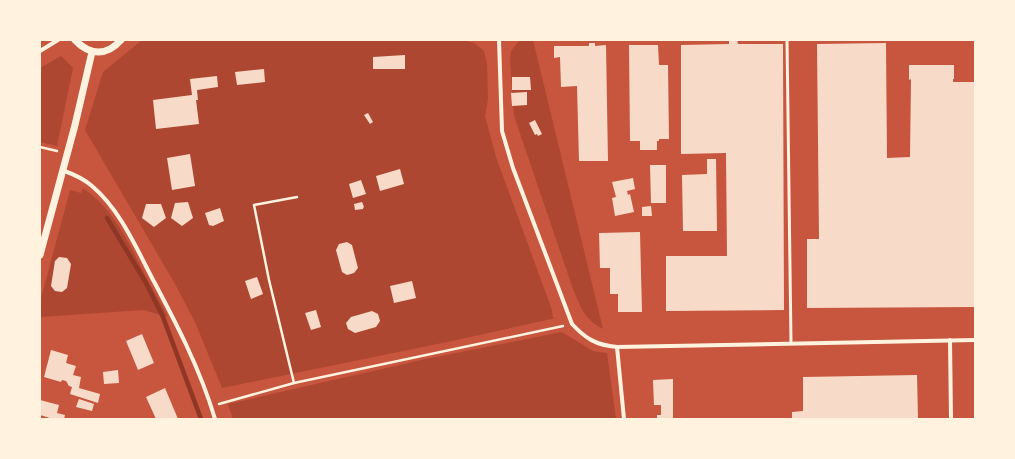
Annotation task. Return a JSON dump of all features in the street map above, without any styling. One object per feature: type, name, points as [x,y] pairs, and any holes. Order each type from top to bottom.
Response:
[{"type":"street","points":[[40,51],[58,40]]},
{"type":"street","points":[[75,40],[81,46],[92,52],[109,50],[116,46],[121,40]]},
{"type":"street","points":[[500,40],[502,130],[513,168],[572,324],[582,334],[594,342],[606,346],[618,347],[975,340]]},
{"type":"street","points":[[40,255],[92,52]]},
{"type":"street","points":[[62,170],[80,177],[93,187],[118,216],[178,326],[199,374],[215,419]]},
{"type":"street","points":[[950,340],[951,419]]},
{"type":"street","points":[[618,347],[624,419]]},
{"type":"lane","points":[[787,40],[791,344]]},
{"type":"path","points":[[40,147],[67,154]]},
{"type":"path","points":[[294,383],[269,280],[254,205],[297,197]]},
{"type":"path","points":[[211,406],[294,383],[572,324]]},
{"type":"shaded area","points":[[142,40],[463,40],[474,43],[484,51],[487,64],[488,99],[485,116],[496,157],[552,310],[553,318],[556,318],[222,388],[195,322],[175,284],[85,130],[103,72]]},
{"type":"shaded area","points":[[533,40],[603,329],[587,317],[573,289],[514,116],[510,60],[511,51],[519,41]]},
{"type":"shaded area","points":[[61,56],[73,68],[57,146],[40,142],[40,68]]},
{"type":"shaded area","points":[[83,188],[103,205],[118,225],[168,317],[143,310],[40,317],[40,302],[70,190],[81,193]]},
{"type":"shaded area","points":[[562,332],[593,351],[607,353],[616,419],[233,419],[228,404],[426,359]]},
{"type":"building","points":[[729,40],[737,40],[738,44],[783,44],[784,310],[666,311],[666,256],[727,256],[726,153],[681,154],[681,45],[729,44]]},
{"type":"building","points":[[589,43],[595,43],[595,46],[606,45],[608,161],[579,161],[577,86],[561,87],[560,57],[554,58],[554,46],[589,46]]},
{"type":"building","points":[[886,43],[887,158],[910,157],[911,79],[909,80],[909,65],[954,65],[953,82],[975,82],[975,307],[807,308],[807,239],[819,239],[817,44]]},
{"type":"building","points":[[629,45],[658,45],[659,65],[668,65],[669,139],[659,139],[659,141],[657,141],[657,150],[640,150],[640,141],[630,141]]},
{"type":"building","points":[[405,55],[405,69],[373,69],[373,57]]},
{"type":"building","points":[[264,69],[265,82],[237,85],[235,72]]},
{"type":"building","points":[[217,76],[218,87],[197,90],[198,100],[196,100],[199,124],[156,129],[153,100],[192,95],[190,79]]},
{"type":"building","points":[[512,77],[530,77],[531,90],[512,90]]},
{"type":"building","points":[[527,92],[527,105],[512,106],[511,93]]},
{"type":"building","points":[[368,113],[373,122],[370,124],[364,115]]},
{"type":"building","points":[[535,120],[542,134],[538,136],[537,134],[535,135],[529,123]]},
{"type":"building","points":[[190,154],[195,186],[172,190],[167,158]]},
{"type":"building","points":[[707,159],[716,159],[717,231],[683,231],[682,175],[707,174]]},
{"type":"building","points":[[650,165],[666,165],[666,203],[651,203]]},
{"type":"building","points":[[400,169],[404,184],[380,191],[376,176]]},
{"type":"building","points":[[633,178],[635,189],[627,191],[628,195],[630,194],[634,212],[615,216],[612,198],[616,197],[612,182]]},
{"type":"building","points":[[361,180],[366,194],[353,198],[349,184]]},
{"type":"building","points":[[188,202],[193,218],[182,226],[171,218],[175,203]]},
{"type":"building","points":[[362,202],[364,207],[363,209],[355,210],[354,204]]},
{"type":"building","points":[[146,204],[161,204],[166,218],[154,227],[142,218]]},
{"type":"building","points":[[651,206],[652,216],[642,216],[642,207]]},
{"type":"building","points":[[220,208],[224,221],[213,226],[209,225],[205,213]]},
{"type":"building","points":[[640,232],[642,312],[618,312],[618,294],[610,294],[610,268],[600,268],[599,233]]},
{"type":"building","points":[[347,242],[352,245],[358,268],[354,273],[347,275],[342,272],[336,250],[339,244]]},
{"type":"building","points":[[59,257],[67,258],[71,264],[67,288],[62,292],[55,291],[51,286],[55,261]]},
{"type":"building","points":[[257,277],[263,294],[251,299],[245,281]]},
{"type":"building","points":[[412,281],[416,298],[394,303],[390,286]]},
{"type":"building","points":[[316,310],[321,327],[311,330],[305,313]]},
{"type":"building","points":[[372,311],[378,314],[380,321],[376,327],[355,333],[348,329],[346,323],[351,317]]},
{"type":"building","points":[[142,334],[154,363],[138,370],[126,341]]},
{"type":"building","points":[[51,350],[68,355],[66,363],[76,366],[73,375],[81,377],[79,388],[100,394],[98,403],[70,394],[72,387],[69,386],[66,381],[62,380],[61,382],[44,377]]},
{"type":"building","points":[[118,370],[119,383],[104,384],[103,372]]},
{"type":"building","points":[[917,375],[918,419],[792,419],[792,412],[803,411],[803,377]]},
{"type":"building","points":[[673,379],[673,419],[657,419],[657,415],[661,415],[661,405],[654,405],[653,380]]},
{"type":"building","points":[[165,388],[178,419],[156,419],[146,397]]},
{"type":"building","points":[[79,399],[94,404],[92,411],[76,407]]},
{"type":"building","points":[[40,400],[59,405],[57,413],[65,415],[64,419],[53,419],[40,415]]},
{"type":"waterway","points":[[107,218],[146,283],[163,317],[201,419]]}]
